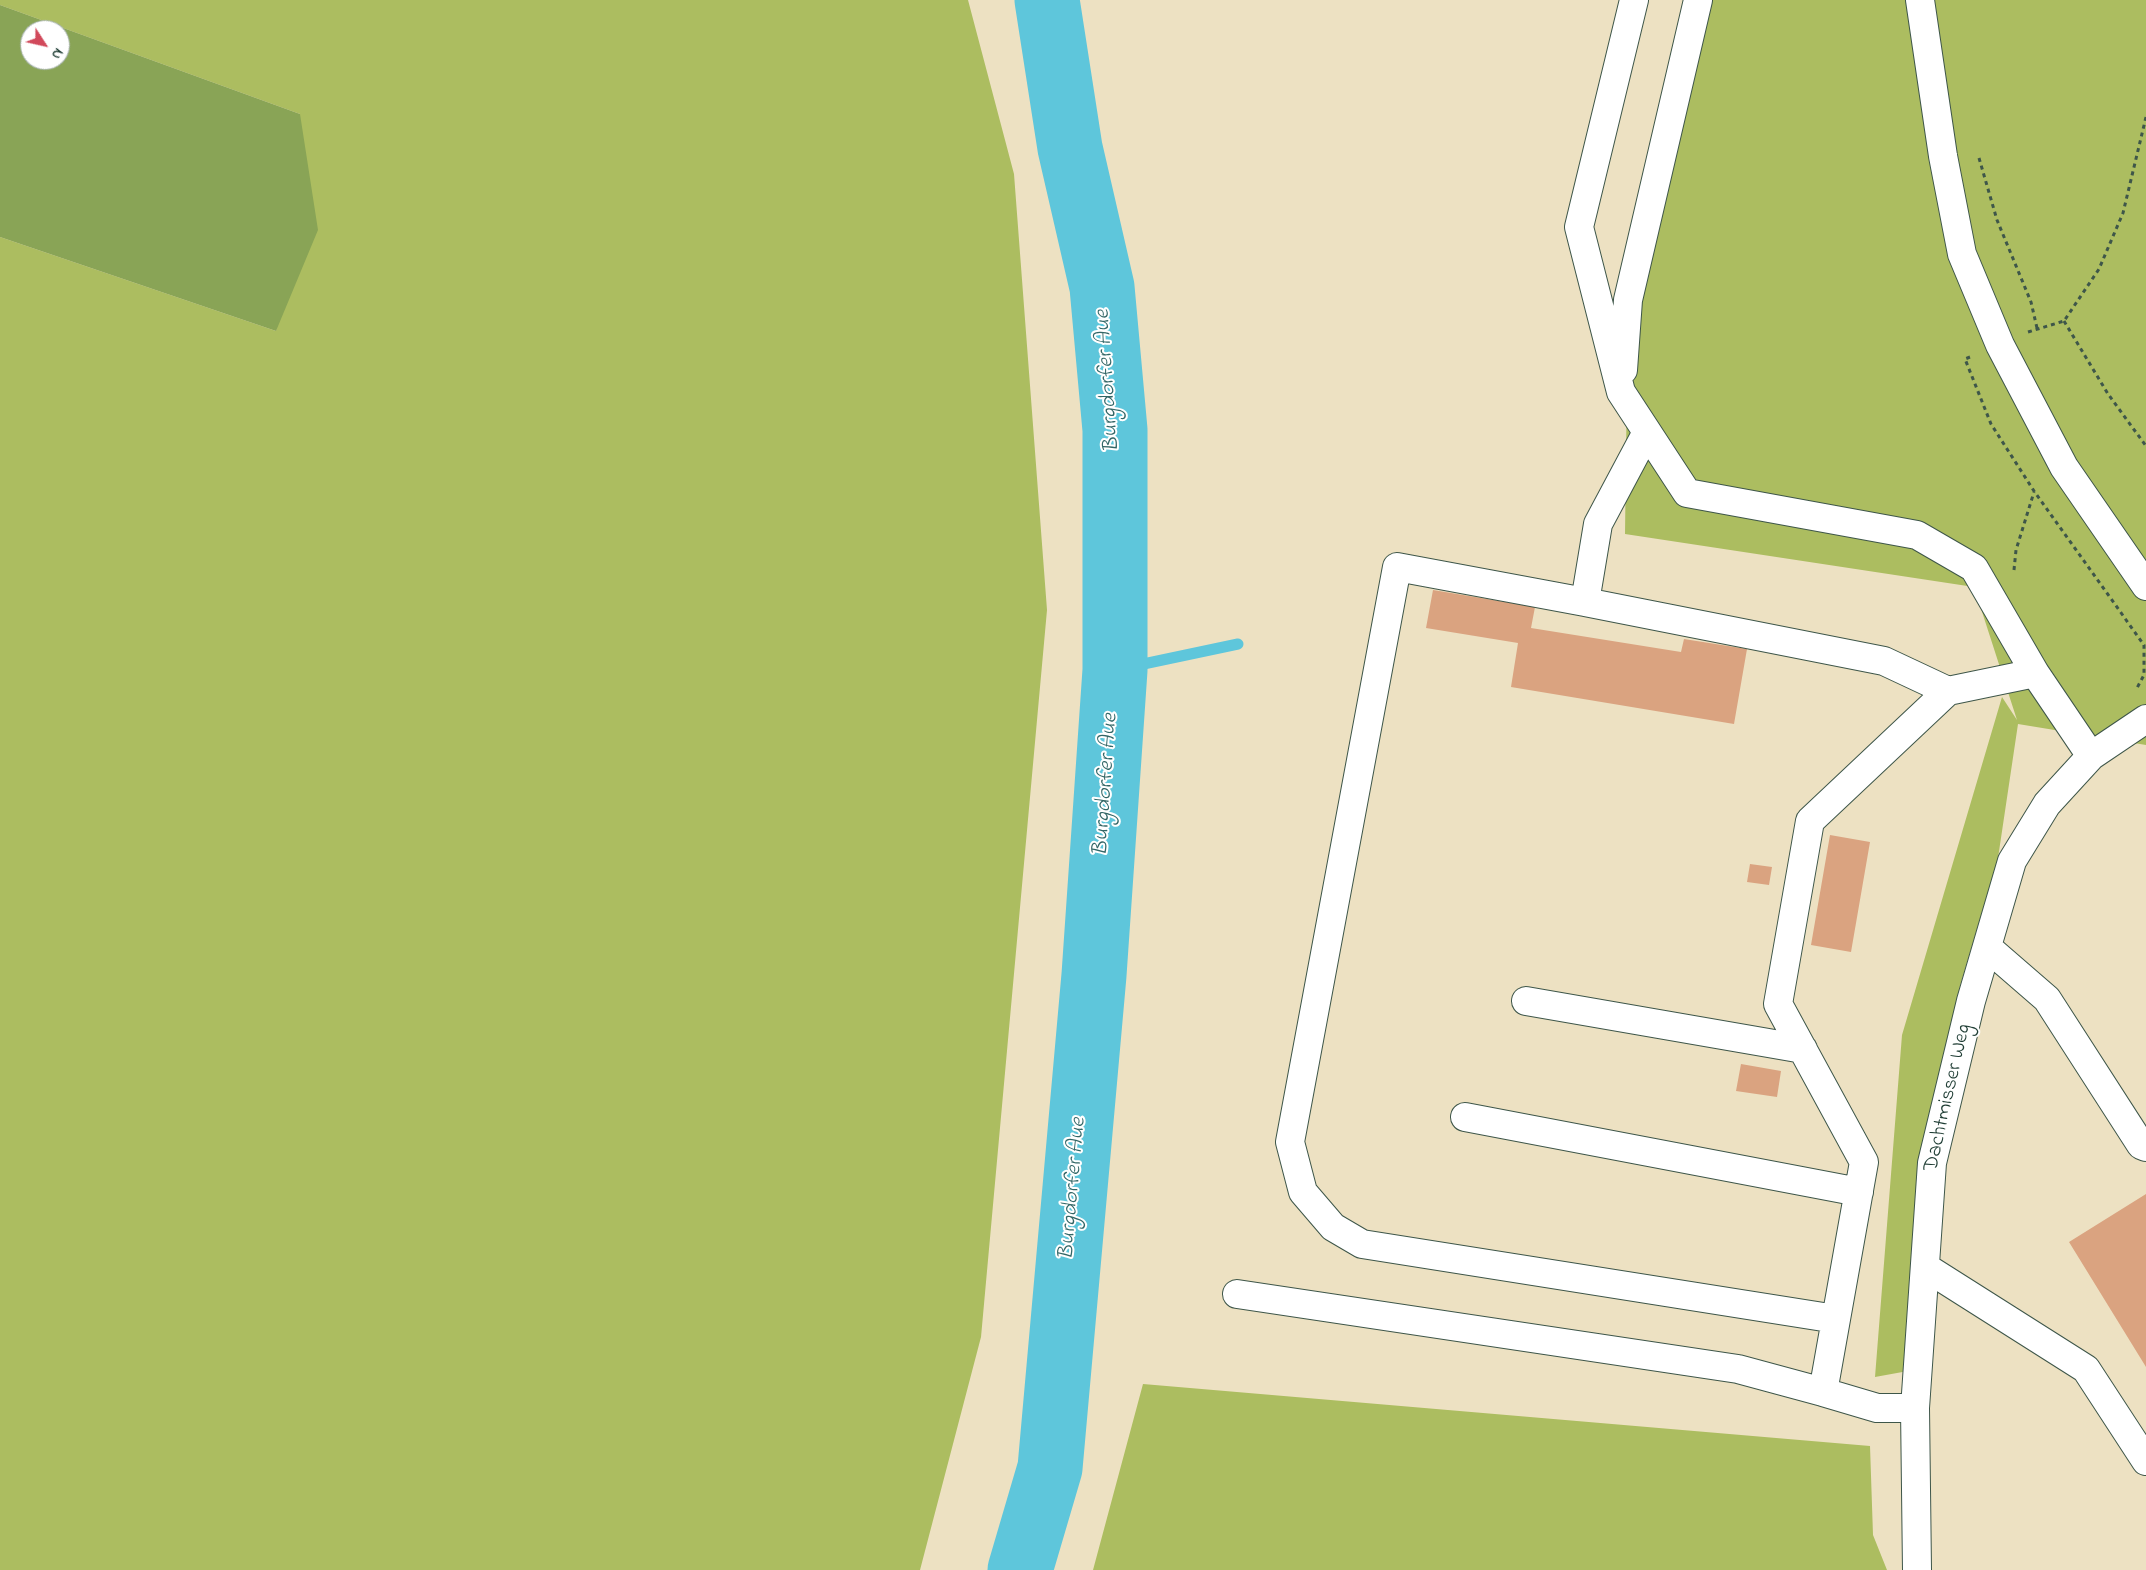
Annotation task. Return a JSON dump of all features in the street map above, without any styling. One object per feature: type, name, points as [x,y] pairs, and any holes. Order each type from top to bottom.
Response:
[{"type":"street","points":[[1634,0],[1579,227],[1621,392],[1687,493],[1917,535],[1974,568],[2035,673],[2091,756]]},
{"type":"street","points":[[1621,392],[1628,300],[1698,0]]},
{"type":"street","points":[[1920,0],[1943,156],[1962,254],[2000,345],[2064,467],[2146,586]]},
{"type":"street","points":[[1584,602],[1598,524],[1647,432]]},
{"type":"street","points":[[1836,1319],[1362,1244],[1333,1227],[1303,1192],[1290,1142],[1397,567],[1884,661],[1948,691]]},
{"type":"street","points":[[1823,1392],[1864,1162],[1778,1004],[1810,821],[1948,691],[2035,673]]},
{"type":"street","name":"Dachtmisser Weg","points":[[1917,1570],[1916,1408],[1932,1163],[1971,1001],[2012,861],[2047,804],[2091,756],[2146,719]]},
{"type":"street","points":[[1987,947],[2047,998],[2141,1145],[2146,1147]]},
{"type":"street","points":[[1526,1001],[1802,1049]]},
{"type":"street","points":[[1465,1117],[1859,1192]]},
{"type":"street","points":[[1925,1267],[2086,1369],[2146,1462]]},
{"type":"street","points":[[1237,1294],[1738,1369],[1877,1408],[1916,1408]]},
{"type":"path","points":[[2134,693],[2144,675],[2144,645],[2034,491],[1991,424],[1965,359],[2037,328],[2064,321],[2099,269],[2123,213],[2146,117]]},
{"type":"path","points":[[1977,150],[1997,220],[2031,302],[2037,328]]},
{"type":"path","points":[[2064,321],[2108,394],[2146,446]]},
{"type":"path","points":[[2002,617],[2009,596],[2016,550],[2034,491]]},
{"type":"green space","points":[[0,0],[968,0],[1014,174],[1047,610],[981,1337],[920,1570],[0,1570],[0,237],[276,331],[300,114],[70,30],[70,20],[41,20],[0,5]]},
{"type":"green space","points":[[1698,0],[2146,0],[2146,745],[2018,724],[1998,858],[1960,986],[1926,1144],[1908,1371],[1875,1377],[1902,1035],[2002,697],[2017,720],[1974,587],[1625,534],[1628,300]]},
{"type":"green space","points":[[0,5],[41,20],[20,20],[20,70],[70,70],[70,30],[300,114],[318,230],[276,331],[0,237]]},
{"type":"green space","points":[[1143,1384],[1870,1446],[1873,1535],[1887,1570],[1093,1570]]},
{"type":"building","points":[[1433,590],[1535,607],[1531,628],[1681,652],[1684,639],[1747,649],[1734,724],[1511,687],[1518,643],[1426,628]]},
{"type":"building","points":[[1830,835],[1870,842],[1851,952],[1811,945]]},
{"type":"building","points":[[1750,864],[1772,867],[1769,885],[1747,882]]},
{"type":"building","points":[[1741,1064],[1781,1071],[1777,1097],[1736,1091]]},
{"type":"building","points":[[2146,1194],[2146,1367],[2069,1242]]},
{"type":"waterway","name":"Burgdorfer Aue","points":[[1020,1570],[1050,1468],[1094,975],[1115,670],[1115,430],[1102,287],[1070,148],[1047,0]]},
{"type":"waterway","points":[[1115,670],[1238,644]]}]
